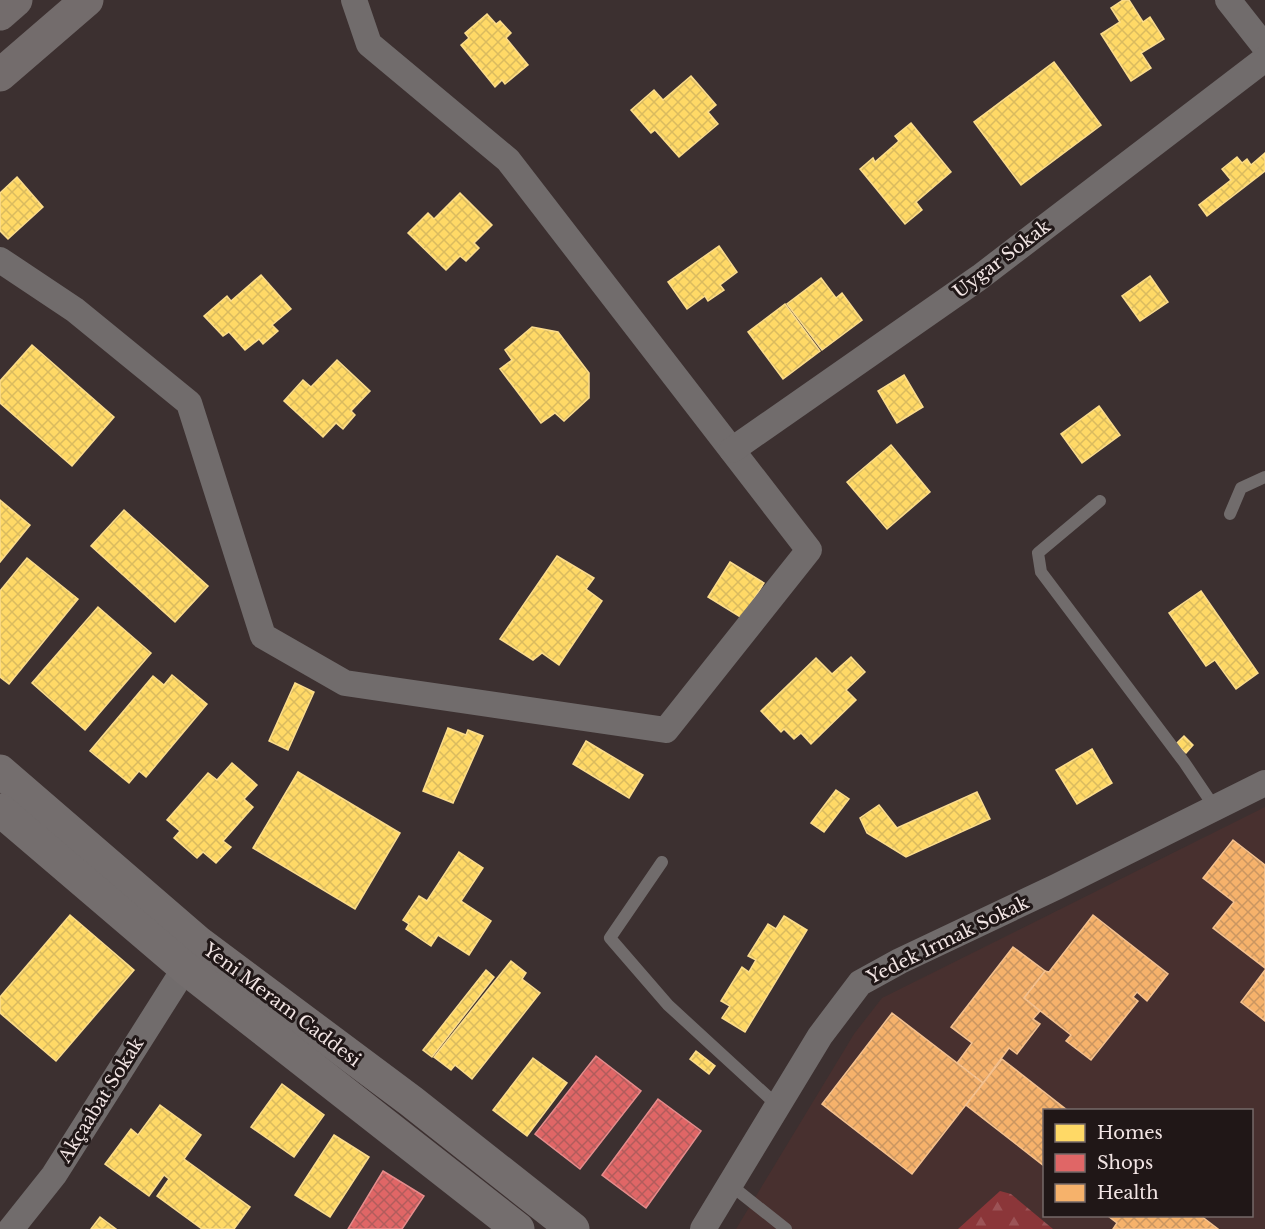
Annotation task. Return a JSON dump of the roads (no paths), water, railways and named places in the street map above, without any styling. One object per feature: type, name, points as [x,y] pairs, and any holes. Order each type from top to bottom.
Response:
[{"type":"main road","points":[[0,14],[16,0]]},
{"type":"main road","points":[[0,75],[87,0]]},
{"type":"main road","name":"Yeni Meram Caddesi","points":[[0,771],[198,942],[411,1101],[573,1229]]},
{"type":"main road","name":"Yeni Meram Caddesi","points":[[0,810],[185,968],[518,1229]]},
{"type":"street","points":[[0,260],[75,310],[189,403],[263,636],[345,683],[666,730],[809,550],[508,160],[369,44],[354,0]]},
{"type":"street","points":[[1228,0],[1265,47]]},
{"type":"street","name":"Uygar Sokak","points":[[732,450],[980,277],[1265,59]]},
{"type":"street","name":"Yedek Irmak Sokak","points":[[703,1229],[728,1183],[834,1015],[860,983],[900,961],[1265,783]]},
{"type":"street","name":"Akçaabat Sokak","points":[[11,1229],[54,1174],[185,968]]},
{"type":"lane","points":[[1230,514],[1241,488],[1265,477]]},
{"type":"lane","points":[[1100,501],[1038,553],[1041,572],[1184,762],[1215,808]]},
{"type":"lane","points":[[662,862],[610,939],[668,1005],[777,1105]]},
{"type":"lane","points":[[728,1183],[786,1229]]}]
